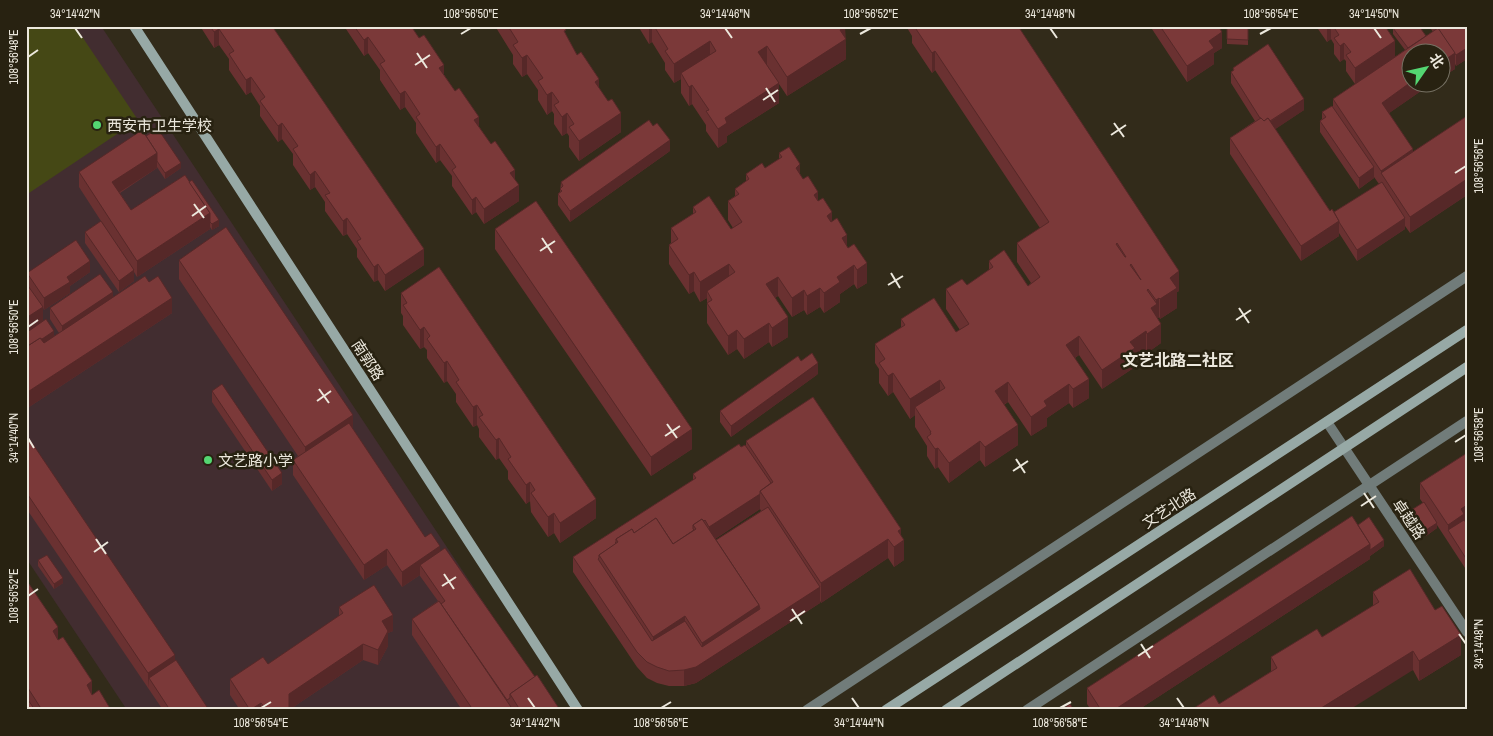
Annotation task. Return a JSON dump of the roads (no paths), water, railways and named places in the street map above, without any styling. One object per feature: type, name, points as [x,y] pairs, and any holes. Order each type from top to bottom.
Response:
[{"type":"main road","name":"南郭路","points":[[134,26],[578,710]]},
{"type":"main road","name":"文艺北路","points":[[886,710],[1467,330]]},
{"type":"main road","points":[[946,710],[1467,367]]},
{"type":"street","points":[[807,710],[1467,276]]},
{"type":"street","points":[[1027,710],[1467,421]]},
{"type":"street","name":"卓越路","points":[[1327,422],[1467,632]]},
{"type":"place","name":"西安市卫生学校","points":[[97,125]]},
{"type":"place","name":"文艺路小学","points":[[208,460]]},
{"type":"district","name":"文艺北路二社区","points":[[1178,360]]}]
